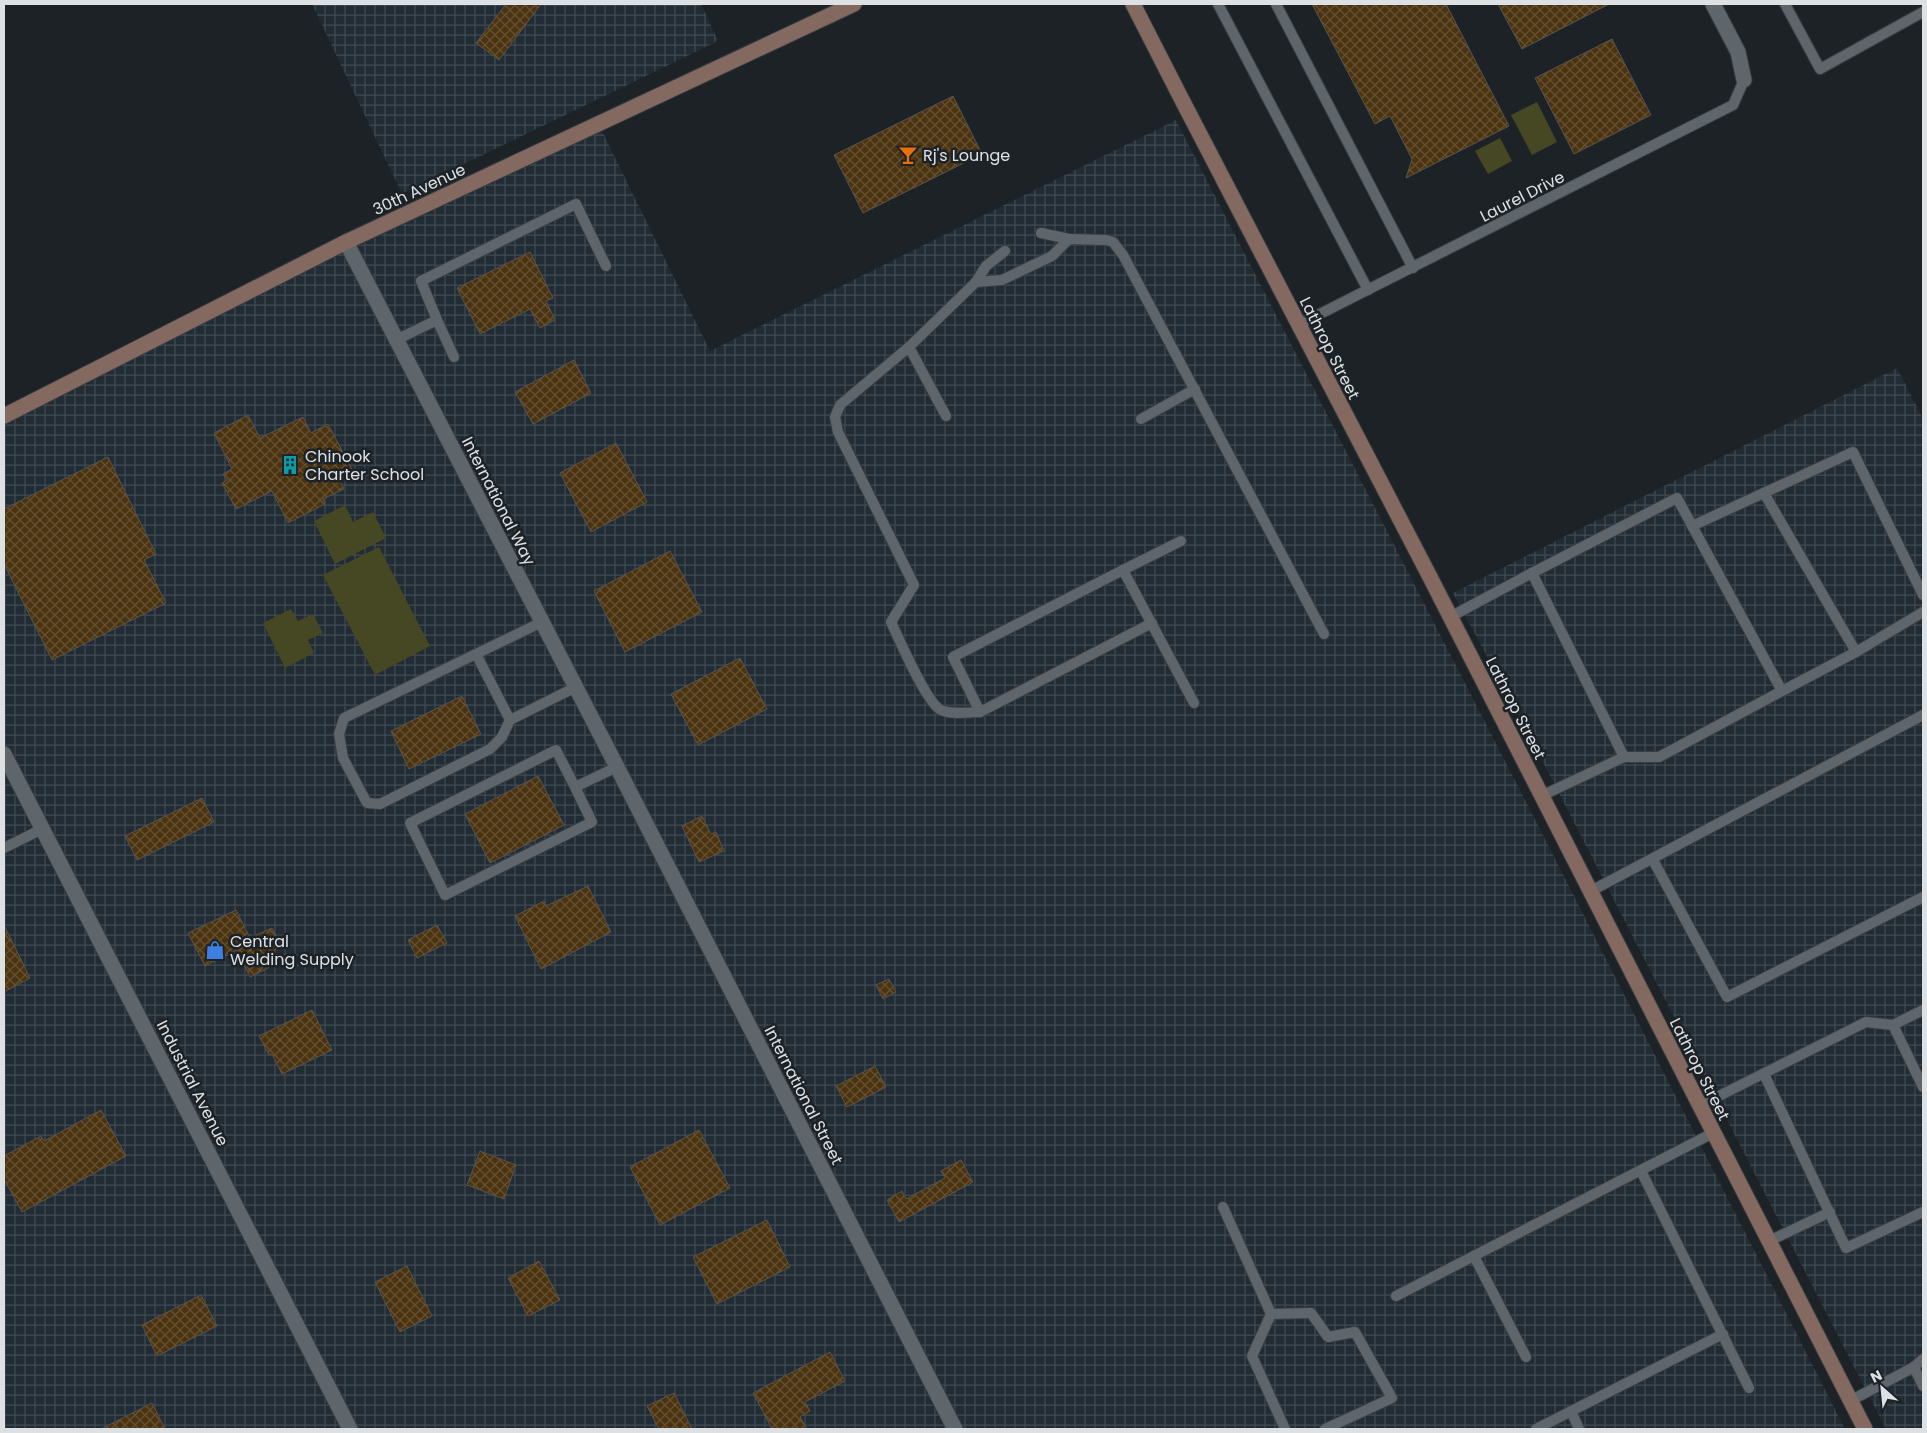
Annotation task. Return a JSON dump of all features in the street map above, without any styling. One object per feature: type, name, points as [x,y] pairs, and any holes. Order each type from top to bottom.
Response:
[{"type":"main road","name":"30th Avenue","points":[[4,416],[346,242],[854,4]]},
{"type":"main road","name":"Lathrop Street","points":[[1134,4],[1865,1429]]},
{"type":"street","points":[[1713,4],[1738,52],[1744,80]]},
{"type":"street","name":"International Way","points":[[346,242],[619,772]]},
{"type":"street","name":"Industrial Avenue","points":[[4,754],[350,1429]]},
{"type":"street","name":"International Street","points":[[619,772],[956,1429]]},
{"type":"lane","points":[[1218,4],[1368,290]]},
{"type":"lane","points":[[1276,4],[1413,268]]},
{"type":"lane","points":[[1785,4],[1820,69],[1923,12]]},
{"type":"lane","name":"Laurel Drive","points":[[1298,325],[1733,105],[1744,80]]},
{"type":"lane","points":[[454,357],[421,281],[576,204],[606,266]]},
{"type":"lane","points":[[1041,233],[1069,239],[1106,240],[1113,242],[1117,247],[1195,389],[1324,634]]},
{"type":"lane","points":[[976,282],[1002,280],[1052,256],[1069,239]]},
{"type":"lane","points":[[1005,251],[986,266],[976,282],[909,347],[840,405],[835,417],[838,432],[914,585],[891,622],[932,704],[944,712],[980,712],[1152,623]]},
{"type":"lane","points":[[396,340],[437,320]]},
{"type":"lane","points":[[909,347],[946,416]]},
{"type":"lane","points":[[1141,419],[1195,389]]},
{"type":"lane","points":[[1692,526],[1853,452],[1923,595]]},
{"type":"lane","points":[[1764,493],[1856,652]]},
{"type":"lane","points":[[1450,618],[1677,498],[1782,691]]},
{"type":"lane","points":[[980,712],[953,657],[1181,541]]},
{"type":"lane","points":[[1124,570],[1194,704]]},
{"type":"lane","points":[[1532,573],[1624,757]]},
{"type":"lane","points":[[1541,796],[1624,757],[1659,756],[1856,652],[1923,612]]},
{"type":"lane","points":[[542,622],[344,718],[339,734],[343,758],[367,803],[380,804],[490,749],[502,737],[510,720],[576,687]]},
{"type":"lane","points":[[476,654],[510,720]]},
{"type":"lane","points":[[1589,892],[1653,860],[1923,715]]},
{"type":"lane","points":[[556,750],[575,787],[592,822],[445,894],[410,823],[556,750]]},
{"type":"lane","points":[[575,787],[619,772]]},
{"type":"lane","points":[[4,848],[42,829]]},
{"type":"lane","points":[[1653,860],[1727,997],[1923,897]]},
{"type":"lane","points":[[1699,1106],[1866,1022],[1893,1025],[1923,1010]]},
{"type":"lane","points":[[1893,1025],[1923,1087]]},
{"type":"lane","points":[[1764,1074],[1846,1248],[1923,1212]]},
{"type":"lane","points":[[1396,1296],[1713,1133]]},
{"type":"lane","points":[[1641,1171],[1749,1388]]},
{"type":"lane","points":[[1223,1207],[1271,1314],[1252,1356],[1285,1429]]},
{"type":"lane","points":[[1768,1241],[1830,1212]]},
{"type":"lane","points":[[1474,1256],[1526,1357]]},
{"type":"lane","points":[[1271,1314],[1312,1313],[1328,1337],[1355,1332],[1392,1398],[1325,1429]]},
{"type":"lane","points":[[1536,1429],[1723,1334]]},
{"type":"lane","points":[[1850,1401],[1914,1367],[1923,1359]]},
{"type":"lane","points":[[1914,1367],[1923,1386]]},
{"type":"lane","points":[[1571,1411],[1579,1429]]},
{"type":"shaded area","points":[[312,4],[701,4],[718,41],[402,194]]},
{"type":"shaded area","points":[[1176,120],[1845,1429],[4,1429],[4,423],[281,282],[602,131],[710,351]]},
{"type":"shaded area","points":[[1897,368],[1923,419],[1923,1429],[1886,1429],[1528,733],[1453,593]]},
{"type":"green space","points":[[1537,102],[1557,142],[1532,155],[1511,115]]},
{"type":"green space","points":[[1500,138],[1512,161],[1488,174],[1475,151]]},
{"type":"green space","points":[[345,505],[353,522],[373,512],[386,538],[335,564],[314,521]]},
{"type":"green space","points":[[379,547],[430,646],[375,675],[323,575]]},
{"type":"green space","points":[[291,609],[298,621],[313,614],[323,633],[308,640],[314,653],[285,668],[263,623]]},
{"type":"building","points":[[506,4],[541,4],[499,60],[476,43]]},
{"type":"building","points":[[1312,4],[1446,4],[1509,126],[1406,178],[1412,159],[1390,116],[1375,124]]},
{"type":"building","points":[[1498,4],[1609,4],[1522,49]]},
{"type":"building","points":[[1612,39],[1651,115],[1574,154],[1535,78]]},
{"type":"building","name":"Rj's Lounge","points":[[953,96],[982,154],[863,213],[834,155]]},
{"type":"building","points":[[530,252],[553,298],[546,301],[555,320],[540,328],[530,309],[480,334],[457,288]]},
{"type":"building","points":[[574,360],[591,393],[533,424],[515,392]]},
{"type":"building","name":"Chinook Charter School","points":[[248,415],[260,438],[303,417],[311,433],[328,424],[354,473],[340,481],[344,489],[323,499],[325,504],[288,523],[272,491],[236,509],[222,483],[227,480],[223,474],[232,469],[214,433]]},
{"type":"building","points":[[616,443],[647,502],[591,532],[560,473]]},
{"type":"building","points":[[108,457],[156,554],[144,560],[166,603],[52,660],[4,564],[4,509]]},
{"type":"building","points":[[670,551],[702,612],[625,652],[594,591]]},
{"type":"building","points":[[740,658],[767,709],[698,745],[671,694]]},
{"type":"building","points":[[462,696],[481,734],[409,769],[391,731]]},
{"type":"building","points":[[538,776],[564,825],[490,863],[465,814]]},
{"type":"building","points":[[202,798],[214,822],[137,860],[125,836]]},
{"type":"building","points":[[702,816],[711,834],[716,832],[724,851],[699,862],[682,826]]},
{"type":"building","points":[[588,886],[611,932],[541,969],[515,916],[544,901],[546,906]]},
{"type":"building","points":[[236,910],[250,938],[272,928],[281,946],[274,950],[280,962],[250,977],[237,950],[205,966],[188,933]]},
{"type":"building","points":[[4,925],[30,978],[4,992]]},
{"type":"building","points":[[437,925],[447,943],[417,958],[408,940]]},
{"type":"building","points":[[889,979],[896,992],[883,999],[876,985]]},
{"type":"building","points":[[312,1010],[332,1050],[282,1074],[272,1054],[269,1055],[259,1036]]},
{"type":"building","points":[[875,1066],[886,1087],[847,1107],[836,1086]]},
{"type":"building","points":[[101,1110],[126,1156],[22,1212],[4,1179],[4,1156],[41,1136],[44,1141]]},
{"type":"building","points":[[699,1130],[730,1188],[660,1225],[630,1167]]},
{"type":"building","points":[[480,1151],[516,1165],[504,1199],[467,1185]]},
{"type":"building","points":[[961,1160],[973,1182],[899,1222],[887,1200],[902,1191],[906,1199],[945,1178],[941,1171]]},
{"type":"building","points":[[767,1220],[790,1267],[717,1304],[693,1257]]},
{"type":"building","points":[[539,1261],[560,1300],[528,1316],[508,1278]]},
{"type":"building","points":[[407,1266],[432,1316],[400,1332],[375,1282]]},
{"type":"building","points":[[201,1295],[217,1326],[157,1356],[142,1325]]},
{"type":"building","points":[[830,1352],[845,1381],[805,1402],[810,1411],[800,1417],[807,1429],[772,1429],[753,1393]]},
{"type":"building","points":[[674,1393],[692,1429],[659,1429],[647,1406]]},
{"type":"building","points":[[152,1403],[165,1429],[101,1429]]},
{"type":"place","name":"Rj's Lounge","points":[[908,155]]},
{"type":"place","name":"Chinook Charter School","points":[[290,465]]},
{"type":"place","name":"Central Welding Supply","points":[[215,950]]}]
